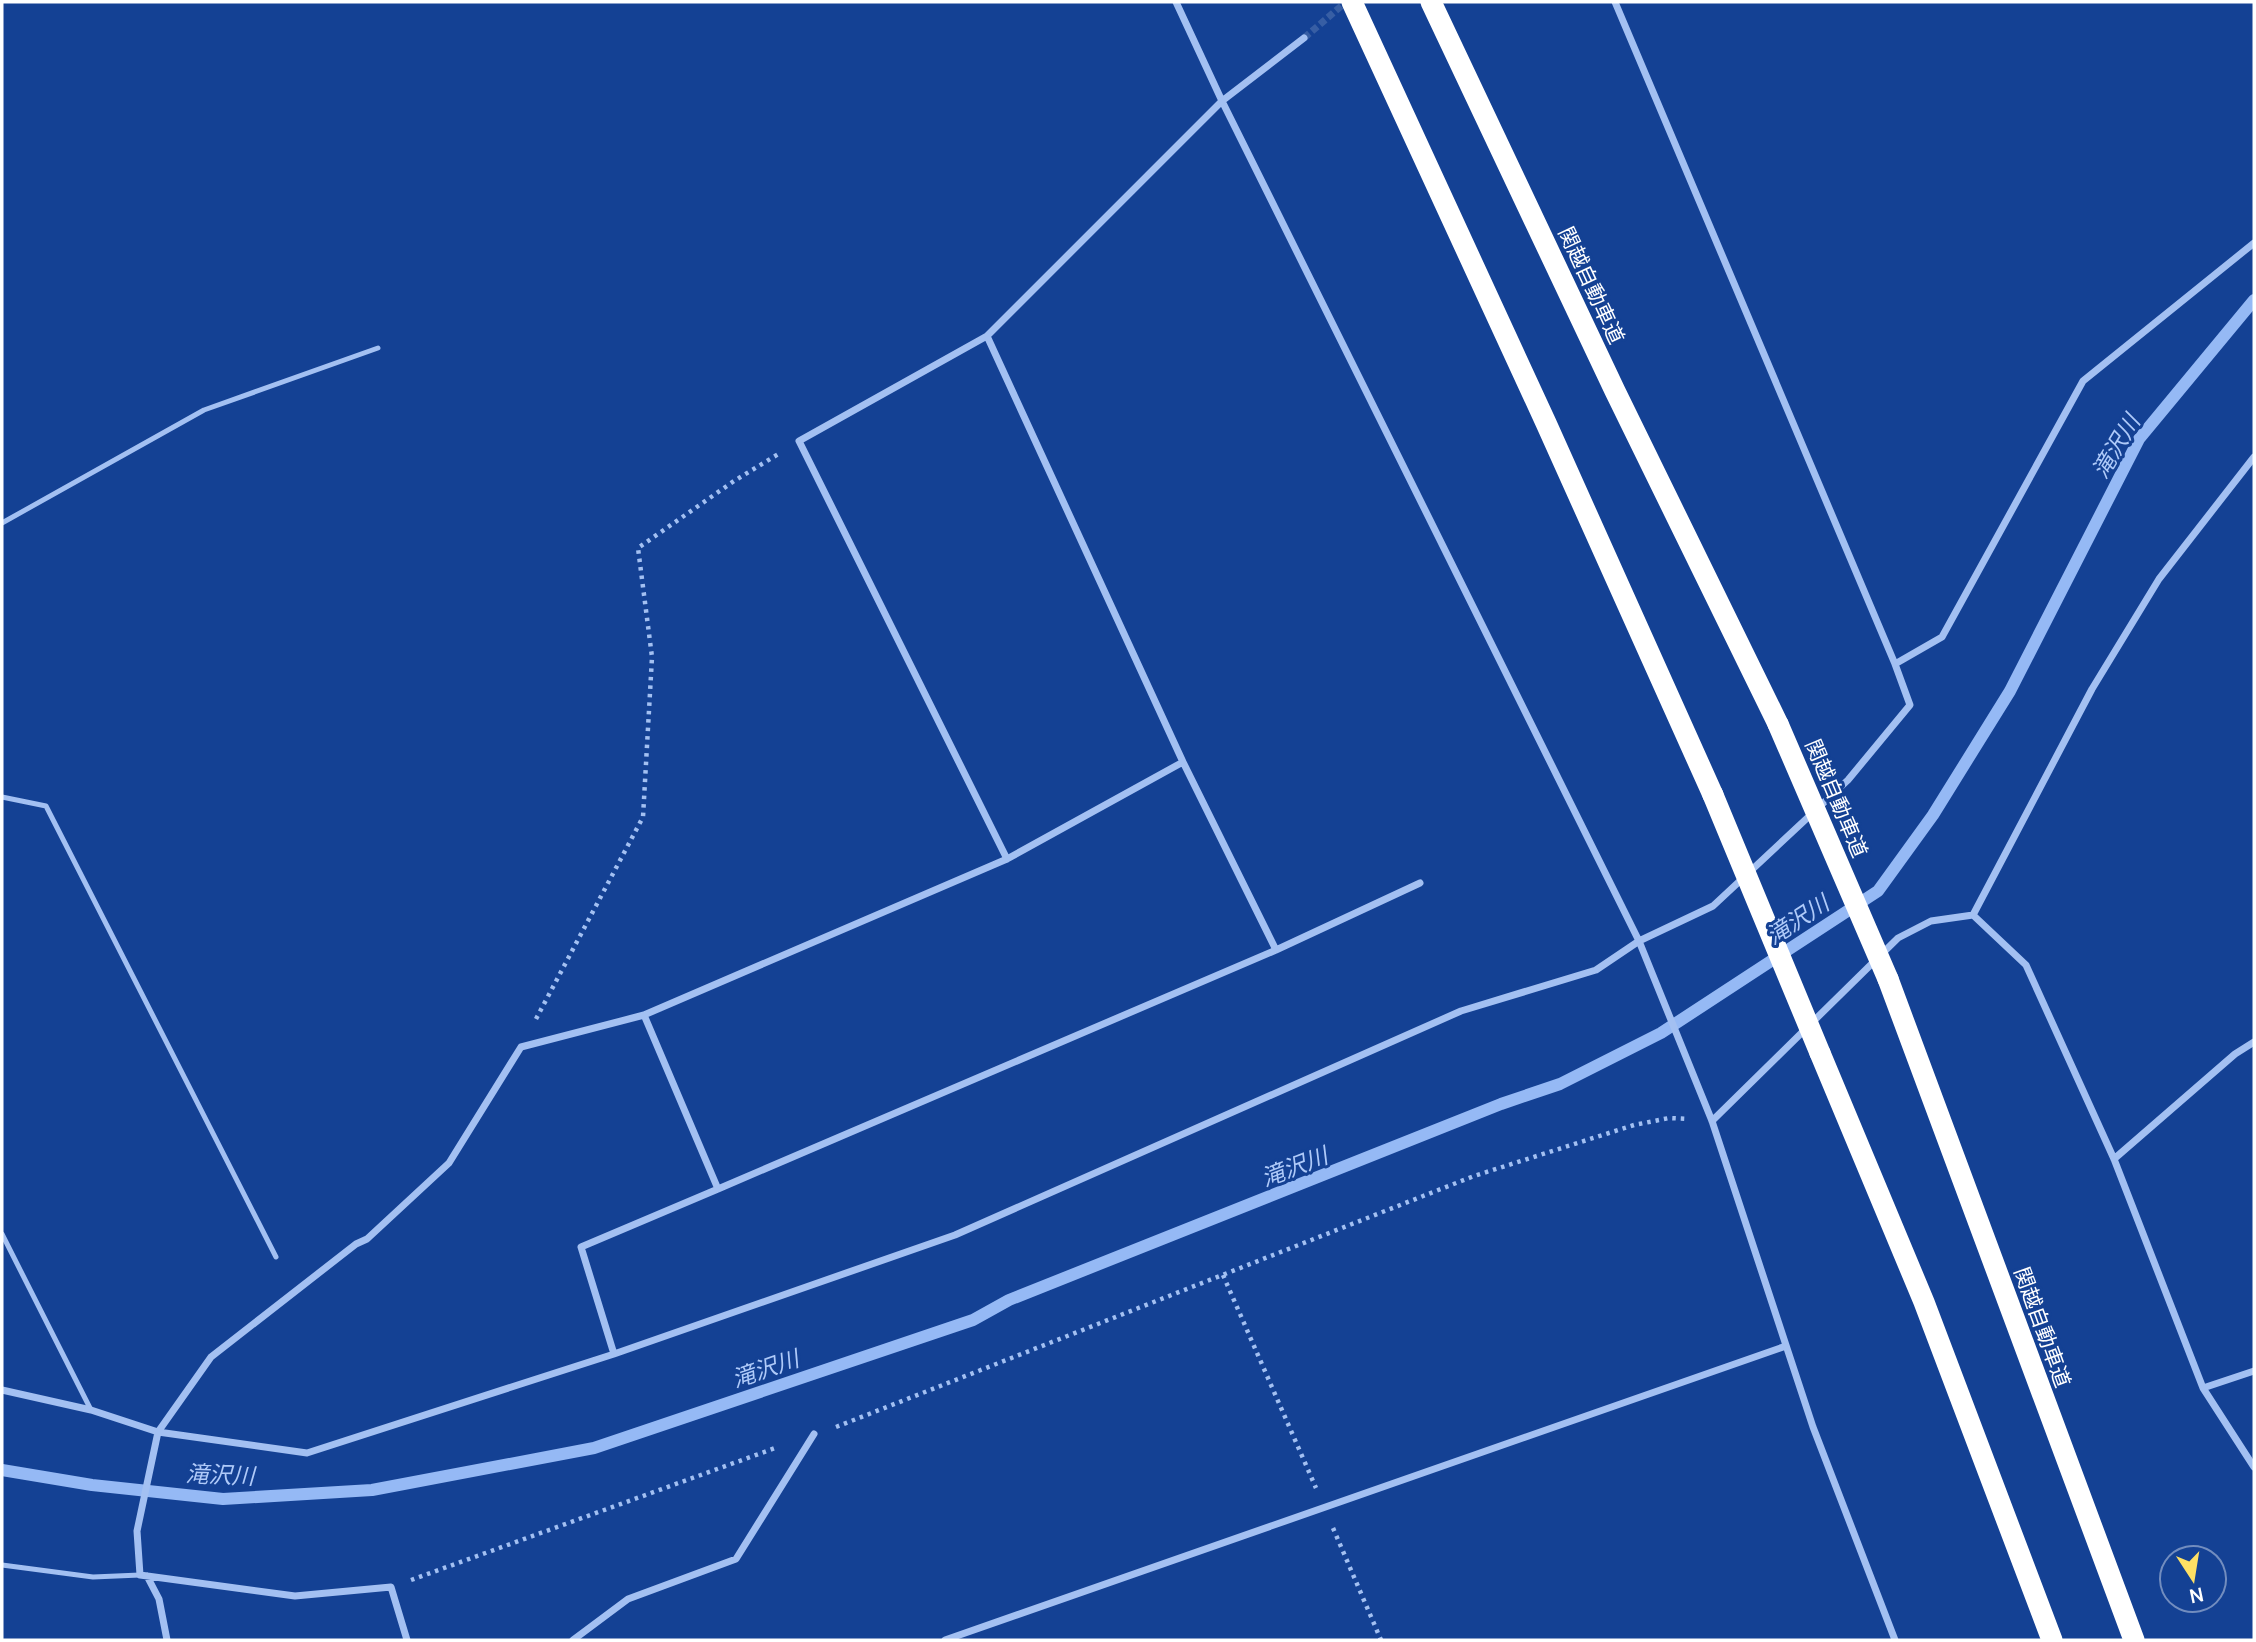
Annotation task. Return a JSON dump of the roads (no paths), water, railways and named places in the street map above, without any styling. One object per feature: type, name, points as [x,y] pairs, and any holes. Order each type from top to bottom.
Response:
[{"type":"highway","points":[[1352,2],[1546,423],[1713,795],[1924,1302],[2052,1640]]},
{"type":"highway","name":"関越自動車道","points":[[1431,2],[1621,404],[1778,724],[1888,979],[2134,1640]]},
{"type":"street","points":[[1176,2],[1222,102],[1639,940],[1712,1121],[1813,1427],[1895,1640]]},
{"type":"street","points":[[2,1390],[91,1410],[158,1432],[307,1453],[614,1354],[956,1235],[1461,1011],[1596,970],[1639,940],[1713,906],[1848,780],[1909,705],[1895,664],[1615,2]]},
{"type":"street","points":[[1007,859],[799,442],[987,336],[1222,102],[1304,38]]},
{"type":"street","points":[[1895,664],[1942,637],[2083,381],[2254,243]]},
{"type":"street","points":[[987,336],[1183,762],[1276,950]]},
{"type":"street","points":[[1973,915],[2092,689],[2159,579],[2254,457]]},
{"type":"street","points":[[167,1640],[159,1599],[143,1576],[137,1531],[158,1432],[211,1357],[356,1244],[367,1239],[449,1163],[522,1047],[644,1015],[1007,859],[1183,762]]},
{"type":"street","points":[[614,1354],[581,1247],[1276,950],[1420,883]]},
{"type":"street","points":[[1712,1121],[1898,938],[1931,921],[1973,915]]},
{"type":"street","points":[[1973,915],[2026,965],[2114,1159],[2203,1388],[2254,1467]]},
{"type":"street","points":[[644,1015],[718,1189]]},
{"type":"street","points":[[2114,1159],[2235,1054],[2254,1042]]},
{"type":"street","points":[[945,1640],[1786,1346]]},
{"type":"street","points":[[2203,1388],[2254,1371]]},
{"type":"street","points":[[573,1640],[628,1599],[736,1559],[814,1434]]},
{"type":"street","points":[[143,1576],[295,1596],[390,1587],[407,1640]]},
{"type":"lane","points":[[2,523],[204,410],[378,348]]},
{"type":"lane","points":[[2,797],[46,806],[276,1257]]},
{"type":"lane","points":[[2,1234],[91,1410]]},
{"type":"lane","points":[[2,1565],[93,1577],[143,1576]]},
{"type":"waterway","name":"滝沢川","points":[[2,1470],[92,1485],[223,1499],[372,1490],[594,1448],[973,1320],[1009,1300],[1501,1104],[1560,1084],[1661,1033],[1878,891],[1933,815],[2010,691],[2139,439],[2254,300]]},
{"type":"tunnel","points":[[1304,38],[1346,2]]}]
